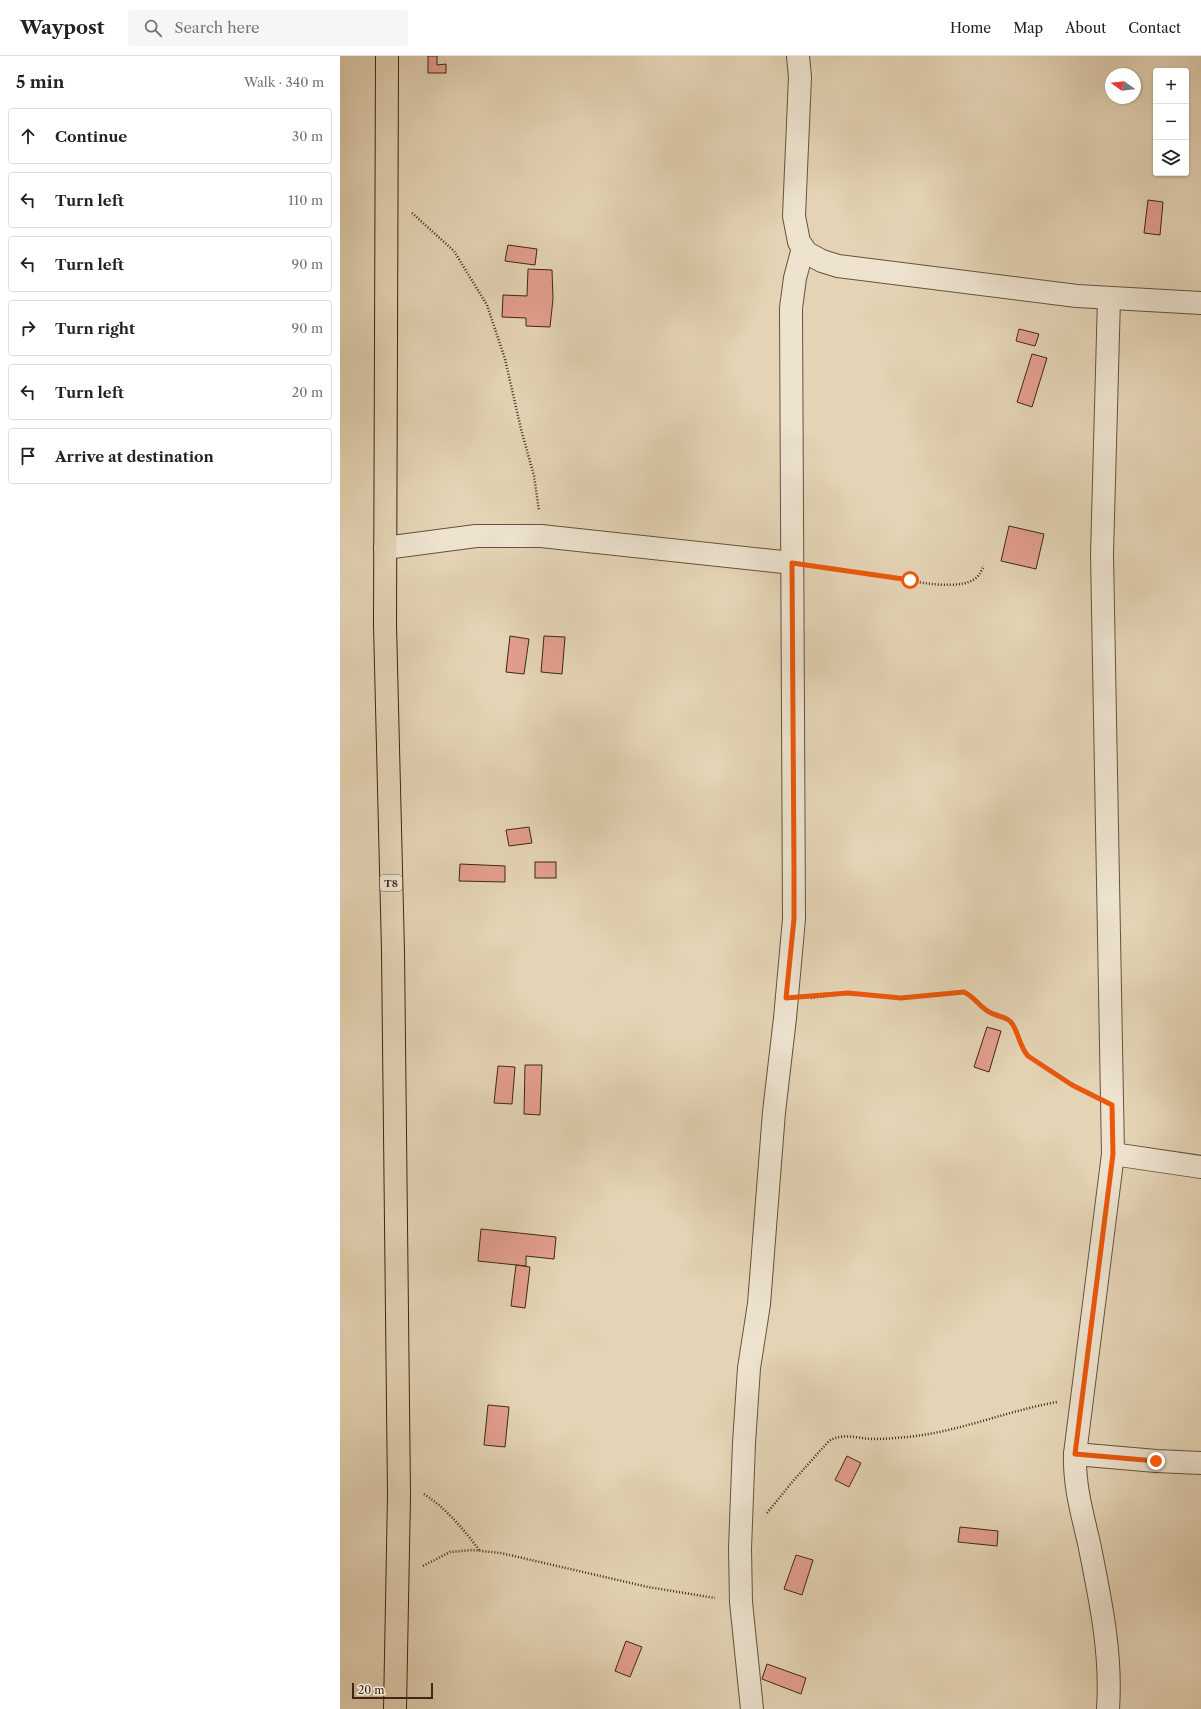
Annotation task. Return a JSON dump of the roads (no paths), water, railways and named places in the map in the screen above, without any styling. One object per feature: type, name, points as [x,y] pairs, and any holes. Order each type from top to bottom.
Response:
[{"type":"highway","name":"T8","points":[[387,56],[385,625],[393,951],[399,1495],[395,1709]]},
{"type":"street","points":[[798,56],[800,77],[794,216],[799,242],[807,253],[838,266],[1077,296],[1201,303]]},
{"type":"street","points":[[752,1709],[741,1602],[740,1549],[743,1450],[749,1368],[759,1304],[774,1112],[794,919],[792,563],[793,387],[791,308],[795,278],[803,248]]},
{"type":"street","points":[[1108,1709],[1110,1684],[1100,1600],[1078,1501],[1074,1476],[1075,1454],[1113,1154],[1102,554],[1109,298]]},
{"type":"street","points":[[385,548],[476,536],[541,536],[792,563]]},
{"type":"street","points":[[1113,1154],[1201,1167]]},
{"type":"street","points":[[1075,1454],[1156,1461],[1201,1463]]}]
